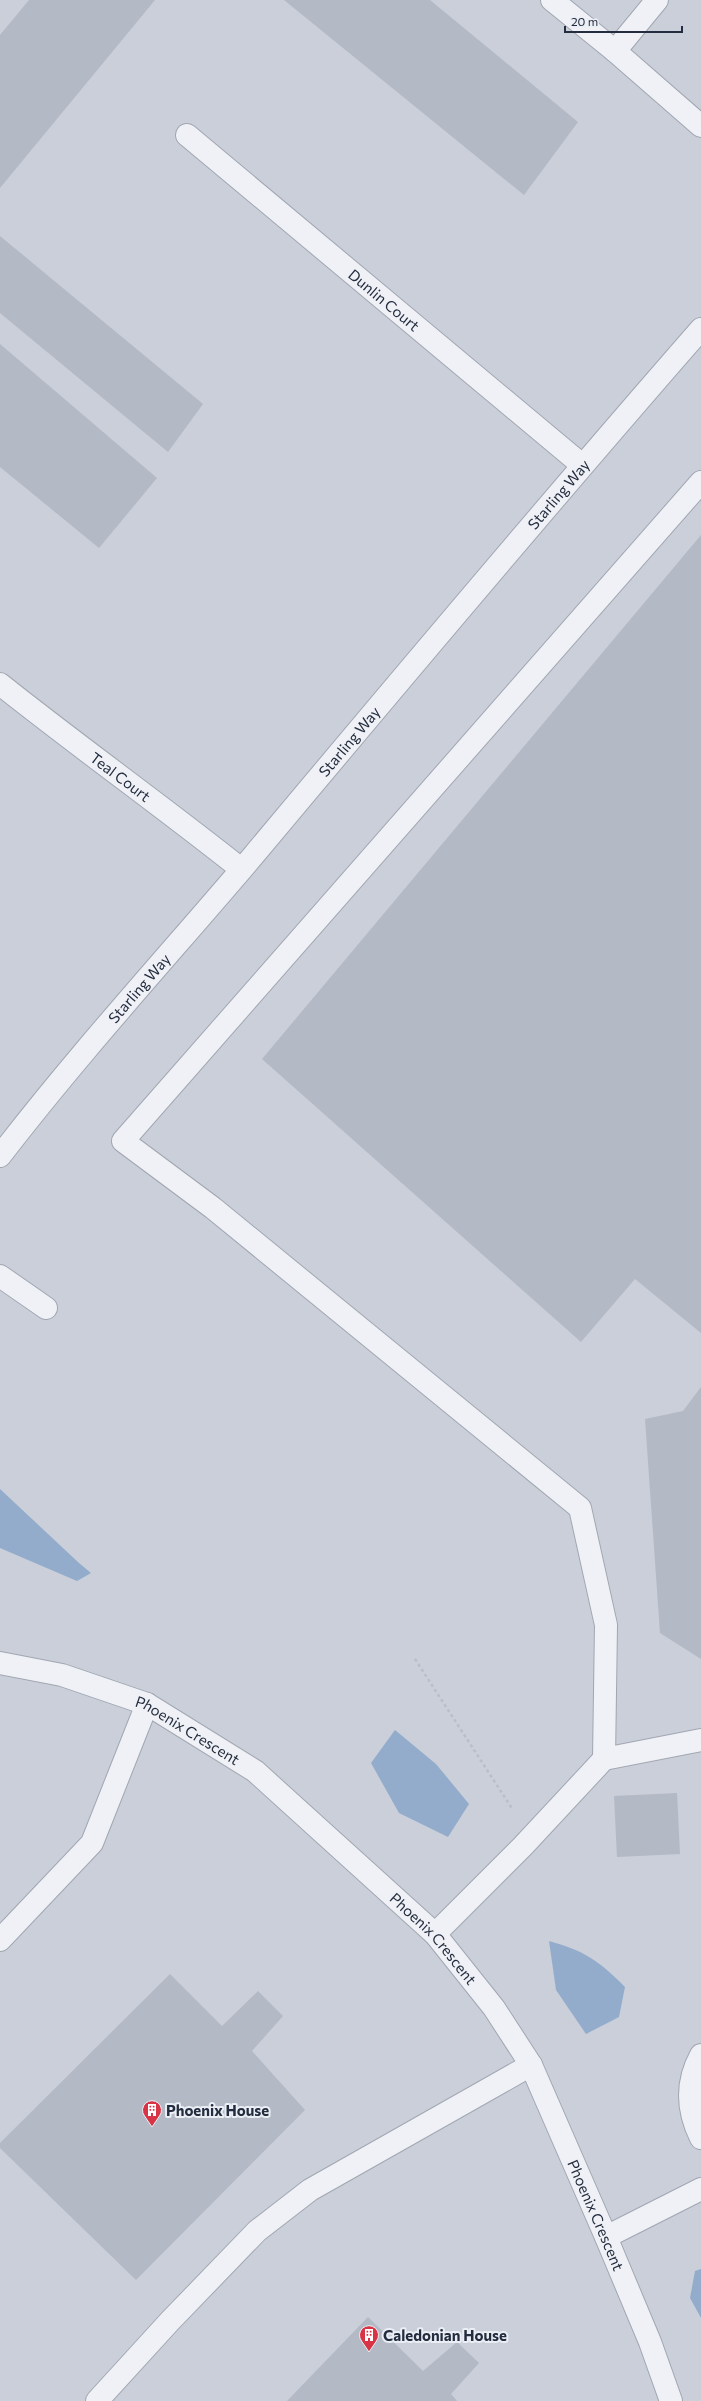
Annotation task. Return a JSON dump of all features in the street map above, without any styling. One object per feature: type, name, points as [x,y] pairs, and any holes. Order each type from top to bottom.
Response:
[{"type":"street","points":[[552,0],[615,51],[701,126]]},
{"type":"street","points":[[615,51],[657,0]]},
{"type":"street","name":"Dunlin Court","points":[[187,135],[582,465]]},
{"type":"street","name":"Starling Way","points":[[0,1156],[104,1027],[241,869],[582,465],[701,329]]},
{"type":"street","points":[[604,1759],[606,1625],[580,1508],[213,1208],[123,1141],[701,482]]},
{"type":"street","name":"Teal Court","points":[[0,684],[69,740],[182,821],[241,869]]},
{"type":"street","points":[[0,1276],[46,1308]]},
{"type":"street","name":"Phoenix Crescent","points":[[0,1663],[62,1676],[147,1704],[255,1771],[435,1934],[494,2008],[531,2065],[606,2236],[650,2342],[670,2401]]},
{"type":"street","points":[[0,1940],[92,1843],[147,1704]]},
{"type":"street","points":[[435,1934],[523,1846],[604,1759],[701,1740]]},
{"type":"street","points":[[701,2055],[692,2071],[689,2095],[701,2138]]},
{"type":"street","points":[[97,2401],[170,2321],[257,2231],[310,2190],[531,2065]]},
{"type":"street","points":[[606,2236],[701,2189]]},
{"type":"path","points":[[415,1659],[513,1810]]},
{"type":"shaded area","points":[[0,0],[701,0],[701,2401],[0,2401]]},
{"type":"water","points":[[0,1489],[91,1573],[77,1581],[0,1548]]},
{"type":"water","points":[[395,1730],[436,1764],[469,1804],[448,1837],[399,1813],[371,1763]]},
{"type":"water","points":[[549,1941],[582,1953],[591,1958],[607,1970],[625,1987],[619,2017],[586,2034],[556,1990]]},
{"type":"water","points":[[701,2269],[701,2318],[690,2298],[695,2271]]},
{"type":"building","points":[[29,0],[155,0],[0,188],[0,35]]},
{"type":"building","points":[[284,0],[430,0],[578,122],[524,195]]},
{"type":"building","points":[[0,236],[203,404],[168,452],[0,313]]},
{"type":"building","points":[[0,344],[157,478],[99,548],[0,467]]},
{"type":"building","points":[[701,535],[701,1333],[635,1279],[581,1342],[262,1059]]},
{"type":"building","points":[[701,1387],[701,1659],[660,1633],[645,1419],[683,1411]]},
{"type":"building","points":[[677,1793],[680,1854],[617,1857],[614,1796]]},
{"type":"building","name":"Phoenix House","points":[[170,1974],[222,2026],[258,1991],[283,2016],[252,2051],[305,2110],[136,2280],[0,2148],[0,2143]]},
{"type":"building","name":"Caledonian House","points":[[368,2317],[423,2371],[457,2342],[479,2363],[451,2394],[457,2401],[287,2401]]},
{"type":"place","name":"Phoenix House","points":[[152,2127]]},
{"type":"place","name":"Caledonian House","points":[[369,2352]]}]
